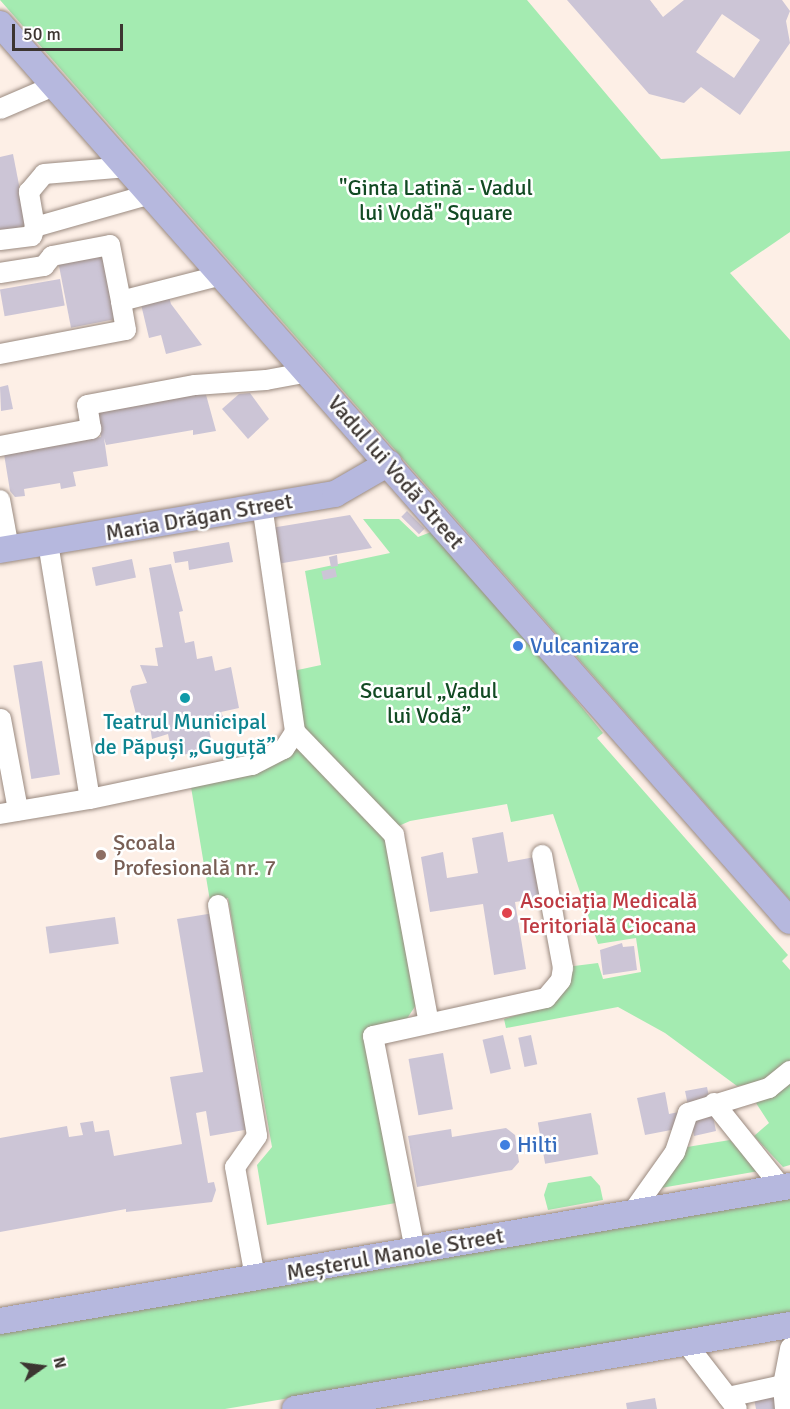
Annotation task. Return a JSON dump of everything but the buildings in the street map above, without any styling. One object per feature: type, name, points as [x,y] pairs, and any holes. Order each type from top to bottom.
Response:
[{"type":"main road","name":"Vadul lui Vodă Street","points":[[0,24],[309,372],[790,921]]},
{"type":"main road","name":"Maria Drăgan Street","points":[[4,549],[343,492],[389,463]]},
{"type":"main road","name":"Meșterul Manole Street","points":[[0,1321],[786,1187]]},
{"type":"main road","points":[[295,1409],[790,1326]]},
{"type":"lane","points":[[0,109],[56,85]]},
{"type":"lane","points":[[0,240],[32,236],[35,227],[29,192],[44,174],[128,167]]},
{"type":"lane","points":[[35,227],[151,194]]},
{"type":"lane","points":[[0,273],[44,266],[52,256],[110,245],[126,330],[0,354]]},
{"type":"lane","points":[[121,301],[222,275]]},
{"type":"lane","points":[[0,446],[91,429],[87,405],[195,385],[266,380],[309,372]]},
{"type":"lane","points":[[0,500],[4,549]]},
{"type":"lane","points":[[262,505],[295,732],[394,835],[429,1023]]},
{"type":"lane","points":[[48,543],[90,799]]},
{"type":"lane","points":[[1,719],[9,812],[90,799],[252,765],[284,749],[295,732]]},
{"type":"lane","points":[[415,1250],[373,1036],[532,1004],[556,988],[563,968],[542,855]]},
{"type":"lane","points":[[218,905],[257,1136],[235,1167],[255,1277]]},
{"type":"lane","points":[[631,1214],[675,1152],[683,1120],[693,1110],[769,1088],[790,1071]]},
{"type":"lane","points":[[714,1103],[786,1187]]},
{"type":"lane","points":[[686,1343],[732,1403],[783,1385]]},
{"type":"lane","points":[[785,1409],[783,1385],[790,1348]]},
{"type":"green space","name":"\"Ginta Latină - Vadul lui Vodă\" Square","points":[[0,0],[527,0],[661,159],[790,151],[790,232],[730,273],[790,340],[790,900]]},
{"type":"green space","name":"Scuarul „Vadul lui Vodă”","points":[[363,519],[399,519],[418,537],[431,532],[541,657],[603,733],[597,738],[788,955],[782,961],[790,970],[790,1060],[770,1081],[737,1086],[665,1033],[618,1007],[506,1028],[504,1019],[544,1007],[566,967],[598,963],[603,979],[641,972],[636,938],[598,944],[553,814],[511,822],[507,804],[410,821],[385,832],[416,1005],[406,1020],[367,1029],[396,1203],[267,1225],[257,1165],[272,1147],[228,898],[210,901],[191,787],[284,754],[293,671],[321,665],[305,571],[390,553]]},
{"type":"green space","points":[[790,1080],[790,1165],[783,1167],[754,1136],[769,1123],[756,1103]]},
{"type":"green space","points":[[730,1140],[759,1171],[655,1189],[681,1148]]},
{"type":"green space","points":[[591,1176],[600,1186],[603,1200],[548,1210],[544,1195],[548,1183]]},
{"type":"green space","points":[[790,1199],[790,1314],[225,1409],[0,1409],[0,1333]]},
{"type":"place","name":"Vulcanizare","points":[[518,646]]},
{"type":"place","name":"Teatrul Municipal de Păpuși „Guguță”","points":[[185,698]]},
{"type":"place","name":"Școala Profesională nr. 7","points":[[101,855]]},
{"type":"place","name":"Asociația Medicală Teritorială Ciocana","points":[[507,913]]},
{"type":"place","name":"Hilti","points":[[505,1145]]}]
